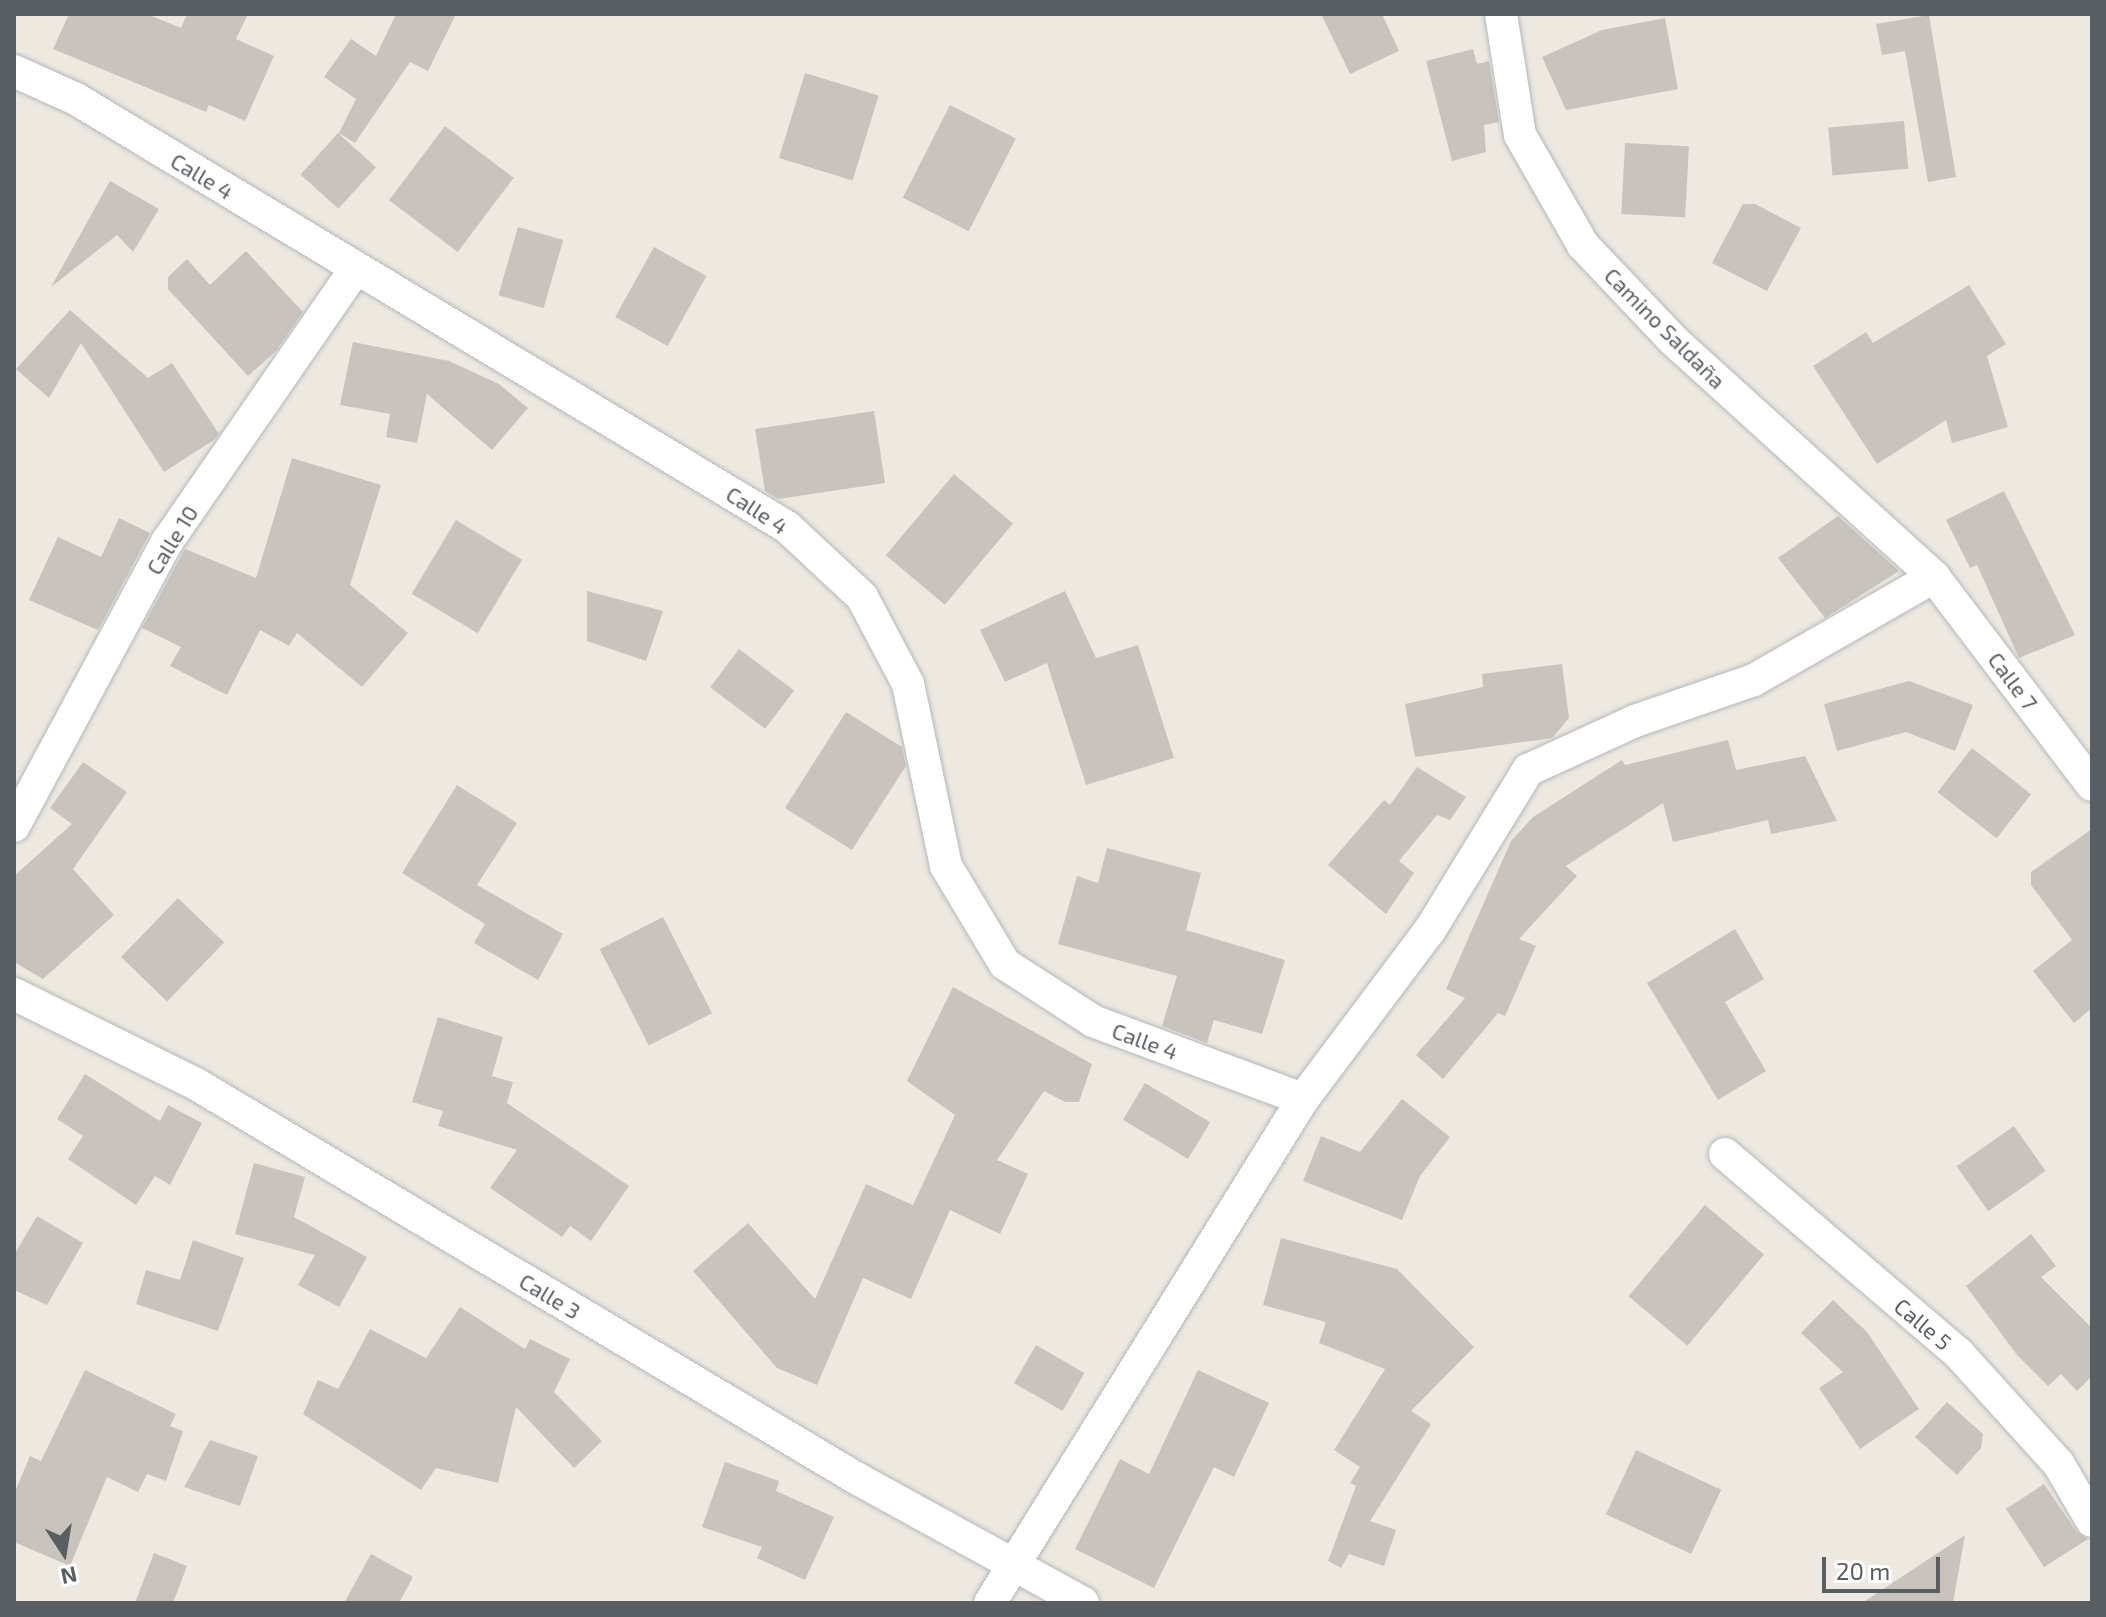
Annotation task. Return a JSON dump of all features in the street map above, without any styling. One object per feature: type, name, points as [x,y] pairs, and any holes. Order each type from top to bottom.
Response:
[{"type":"street","name":"Camino Saldaña","points":[[1501,14],[1520,135],[1583,245],[1673,340],[1934,577]]},
{"type":"street","name":"Calle 4","points":[[14,71],[76,99],[787,527],[862,597],[908,684],[946,866],[1005,964],[1093,1021],[1303,1099]]},
{"type":"street","name":"Calle 10","points":[[14,826],[167,542],[355,269]]},
{"type":"street","name":"Calle 7","points":[[1934,577],[2092,785]]},
{"type":"street","points":[[990,1603],[1303,1099],[1430,930],[1528,770],[1635,721],[1754,680],[1934,577]]},
{"type":"street","name":"Calle 3","points":[[14,994],[196,1084],[856,1478],[1083,1603]]},
{"type":"street","name":"Calle 5","points":[[1725,1154],[1959,1354],[2058,1463],[2092,1521]]},
{"type":"building","points":[[69,14],[147,14],[181,28],[187,14],[248,14],[236,39],[274,56],[245,121],[209,105],[206,112],[53,49]]},
{"type":"building","points":[[396,14],[456,14],[428,71],[410,62],[355,143],[339,133],[356,99],[324,77],[351,39],[376,56]]},
{"type":"building","points":[[1321,14],[1382,14],[1399,51],[1350,74]]},
{"type":"building","points":[[1929,15],[1956,177],[1928,182],[1905,51],[1882,55],[1876,24]]},
{"type":"building","points":[[1665,18],[1678,89],[1566,110],[1542,57],[1602,30]]},
{"type":"building","points":[[1473,49],[1477,64],[1489,61],[1499,122],[1484,125],[1486,152],[1452,161],[1426,61]]},
{"type":"building","points":[[805,73],[879,96],[853,181],[779,158]]},
{"type":"building","points":[[950,105],[1016,139],[969,231],[903,198]]},
{"type":"building","points":[[1904,121],[1908,169],[1832,175],[1828,128]]},
{"type":"building","points":[[445,126],[514,178],[458,252],[389,200]]},
{"type":"building","points":[[338,133],[376,167],[338,209],[301,175]]},
{"type":"building","points":[[1625,143],[1689,146],[1685,217],[1621,214]]},
{"type":"building","points":[[110,181],[159,209],[133,252],[117,235],[51,287]]},
{"type":"building","points":[[1743,204],[1755,204],[1801,228],[1767,291],[1712,263]]},
{"type":"building","points":[[518,227],[563,240],[544,308],[498,295]]},
{"type":"building","points":[[654,247],[706,276],[668,346],[615,317]]},
{"type":"building","points":[[246,251],[303,312],[276,351],[248,376],[168,289],[168,277],[187,259],[210,285]]},
{"type":"building","points":[[1969,285],[2006,344],[1987,356],[2008,427],[1952,443],[1946,420],[1877,464],[1813,366],[1866,332],[1873,343]]},
{"type":"building","points":[[70,310],[148,378],[172,363],[219,434],[214,440],[164,472],[81,343],[49,398],[16,369]]},
{"type":"building","points":[[353,342],[449,361],[499,384],[528,408],[492,450],[427,394],[417,443],[386,437],[390,414],[340,405]]},
{"type":"building","points":[[874,411],[885,483],[778,499],[765,491],[755,429]]},
{"type":"building","points":[[292,458],[381,485],[350,585],[408,633],[362,687],[297,633],[289,646],[260,630],[227,695],[170,666],[181,647],[142,628],[185,549],[256,578]]},
{"type":"building","points":[[954,474],[1013,523],[945,605],[886,555]]},
{"type":"building","points":[[2004,491],[2075,635],[2019,658],[1977,565],[1970,568],[1946,520]]},
{"type":"building","points":[[1838,516],[1899,571],[1825,618],[1778,558]]},
{"type":"building","points":[[119,518],[150,533],[98,630],[29,600],[58,537],[101,557]]},
{"type":"building","points":[[456,520],[522,560],[478,633],[412,594]]},
{"type":"building","points":[[587,591],[663,611],[646,661],[587,641]]},
{"type":"building","points":[[1065,591],[1096,658],[1138,645],[1174,758],[1086,785],[1047,663],[1005,682],[980,630]]},
{"type":"building","points":[[739,649],[794,691],[765,729],[710,687]]},
{"type":"building","points":[[1562,664],[1569,718],[1552,738],[1415,757],[1405,704],[1483,687],[1482,674]]},
{"type":"building","points":[[1909,681],[1973,705],[1955,751],[1906,732],[1837,751],[1824,704]]},
{"type":"building","points":[[846,712],[902,747],[906,766],[852,850],[785,808]]},
{"type":"building","points":[[1728,740],[1736,770],[1805,756],[1837,821],[1771,834],[1768,820],[1673,842],[1663,803],[1566,866],[1577,876],[1519,939],[1536,946],[1505,1016],[1498,1013],[1443,1079],[1416,1055],[1465,998],[1446,989],[1511,841],[1533,817],[1622,760],[1625,765]]},
{"type":"building","points":[[1972,748],[2031,794],[1997,838],[1938,792]]},
{"type":"building","points":[[83,762],[127,792],[73,869],[114,915],[43,979],[14,962],[14,876],[72,824],[50,808]]},
{"type":"building","points":[[1417,767],[1466,797],[1450,820],[1437,815],[1399,861],[1414,873],[1386,914],[1328,865],[1384,800],[1390,805]]},
{"type":"building","points":[[457,785],[517,823],[477,885],[563,934],[538,980],[474,943],[485,924],[402,873]]},
{"type":"building","points":[[2092,829],[2092,1008],[2074,1023],[2033,971],[2072,940],[2031,885],[2031,872]]},
{"type":"building","points":[[1107,848],[1201,873],[1186,930],[1285,960],[1262,1034],[1214,1020],[1207,1043],[1162,1026],[1177,976],[1058,944],[1077,876],[1098,883]]},
{"type":"building","points":[[178,898],[224,942],[167,1001],[121,957]]},
{"type":"building","points":[[663,917],[712,1013],[649,1045],[600,949]]},
{"type":"building","points":[[1735,929],[1764,979],[1725,1002],[1766,1071],[1718,1100],[1647,983]]},
{"type":"building","points":[[953,987],[1092,1064],[1079,1102],[1065,1102],[1044,1091],[997,1160],[1028,1174],[1000,1234],[950,1210],[911,1299],[863,1278],[817,1385],[777,1368],[693,1271],[748,1223],[815,1299],[866,1184],[913,1205],[955,1115],[907,1081]]},
{"type":"building","points":[[438,1017],[503,1037],[492,1076],[513,1082],[507,1103],[629,1186],[591,1241],[570,1226],[562,1237],[490,1188],[517,1150],[438,1126],[443,1111],[412,1102]]},
{"type":"building","points":[[85,1074],[160,1121],[168,1105],[202,1123],[170,1185],[155,1176],[136,1205],[68,1159],[83,1136],[57,1119]]},
{"type":"building","points":[[1145,1083],[1210,1122],[1188,1159],[1123,1120]]},
{"type":"building","points":[[1402,1099],[1450,1137],[1420,1176],[1402,1220],[1303,1181],[1321,1136],[1360,1152]]},
{"type":"building","points":[[2014,1126],[2046,1171],[1988,1211],[1957,1166]]},
{"type":"building","points":[[254,1163],[305,1177],[294,1217],[367,1257],[339,1307],[298,1285],[315,1255],[235,1234]]},
{"type":"building","points":[[1705,1205],[1764,1254],[1687,1346],[1629,1296]]},
{"type":"building","points":[[37,1216],[83,1243],[47,1305],[14,1290],[14,1255]]},
{"type":"building","points":[[2031,1234],[2056,1266],[2041,1277],[2092,1328],[2092,1376],[2077,1391],[2061,1374],[2048,1386],[2017,1355],[1966,1286]]},
{"type":"building","points":[[1281,1238],[1397,1269],[1474,1347],[1411,1411],[1431,1424],[1370,1521],[1396,1530],[1384,1566],[1349,1554],[1341,1568],[1328,1561],[1356,1486],[1350,1483],[1360,1467],[1334,1450],[1385,1369],[1319,1343],[1326,1322],[1263,1305]]},
{"type":"building","points":[[193,1240],[244,1258],[218,1331],[136,1304],[146,1270],[180,1280]]},
{"type":"building","points":[[1833,1300],[1867,1332],[1919,1409],[1860,1449],[1819,1388],[1843,1372],[1801,1333]]},
{"type":"building","points":[[460,1307],[525,1349],[530,1339],[570,1359],[554,1392],[602,1441],[574,1468],[516,1407],[498,1483],[436,1468],[421,1490],[303,1414],[318,1380],[338,1389],[370,1329],[426,1358]]},
{"type":"building","points":[[1036,1345],[1084,1373],[1062,1411],[1014,1383]]},
{"type":"building","points":[[85,1370],[176,1414],[170,1426],[183,1431],[166,1481],[147,1474],[138,1492],[107,1477],[70,1566],[14,1542],[14,1494],[30,1456],[41,1461]]},
{"type":"building","points":[[1198,1370],[1269,1403],[1234,1477],[1214,1467],[1154,1588],[1075,1549],[1120,1459],[1149,1474]]},
{"type":"building","points":[[1947,1402],[1983,1434],[1981,1448],[1957,1475],[1915,1437]]},
{"type":"building","points":[[210,1440],[258,1456],[240,1506],[184,1487]]},
{"type":"building","points":[[1636,1450],[1721,1490],[1691,1554],[1606,1514]]},
{"type":"building","points":[[725,1462],[779,1481],[776,1491],[834,1517],[805,1580],[757,1558],[762,1547],[702,1527]]},
{"type":"building","points":[[2044,1484],[2076,1531],[2088,1539],[2044,1567],[2006,1509]]},
{"type":"building","points":[[1965,1535],[1953,1603],[1862,1603]]},
{"type":"building","points":[[154,1553],[187,1566],[173,1603],[135,1603]]},
{"type":"building","points":[[371,1554],[413,1577],[399,1603],[344,1603]]}]
